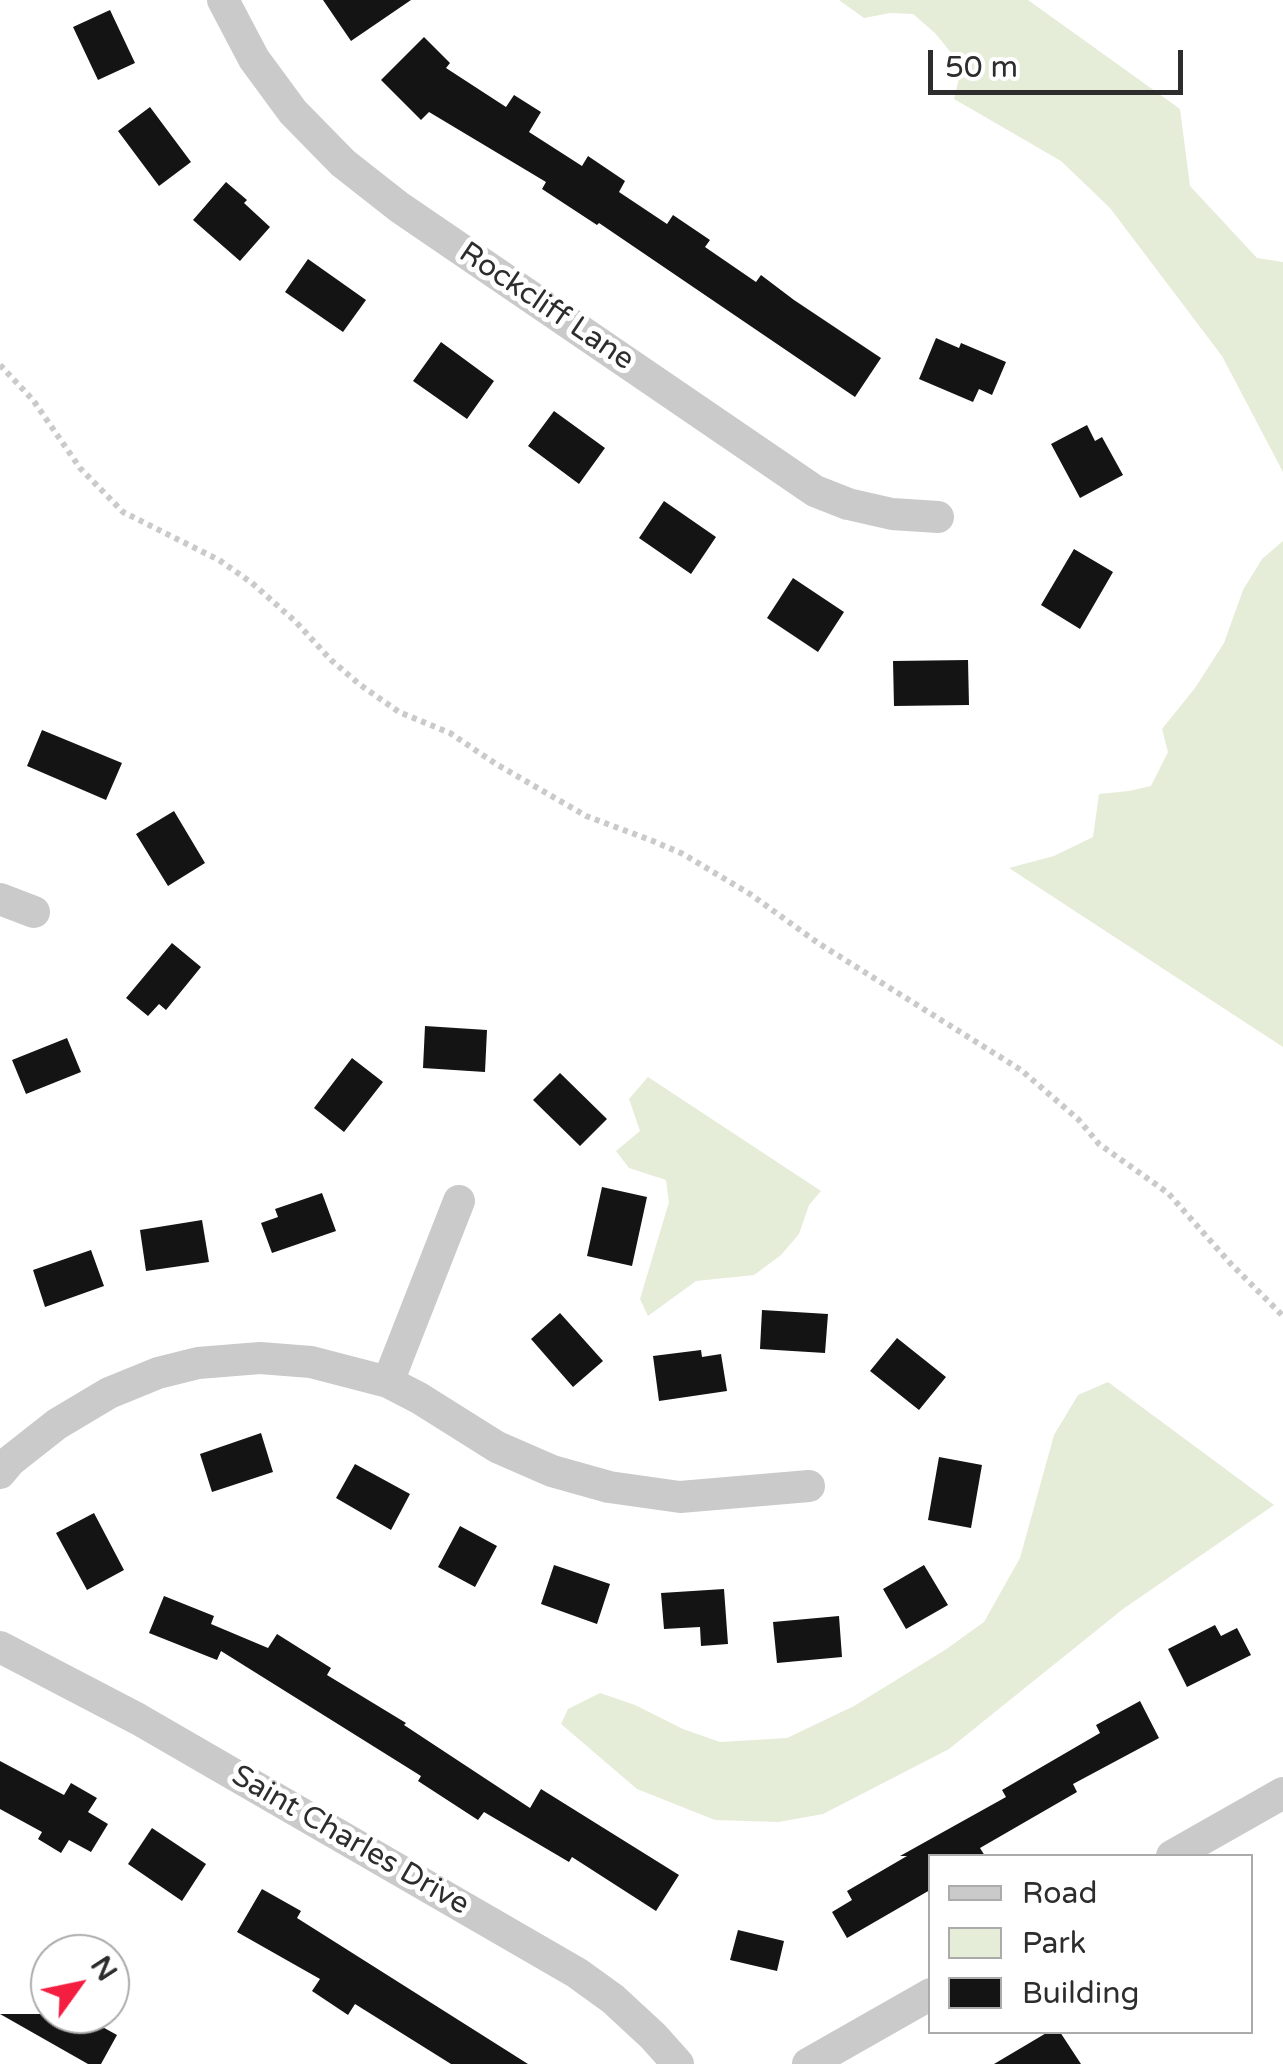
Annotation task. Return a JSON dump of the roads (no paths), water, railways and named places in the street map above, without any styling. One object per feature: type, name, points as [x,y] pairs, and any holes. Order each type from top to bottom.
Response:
[{"type":"street","name":"Rockcliff Lane","points":[[222,0],[254,59],[294,112],[343,163],[399,207],[815,491],[848,504],[892,514],[938,517]]},
{"type":"street","points":[[0,899],[34,912]]},
{"type":"street","points":[[388,1382],[459,1202]]},
{"type":"street","points":[[0,1472],[57,1424],[109,1393],[198,1363],[260,1358],[311,1362],[388,1382],[497,1447],[552,1471],[609,1488],[680,1496],[810,1486]]},
{"type":"street","name":"Saint Charles Drive","points":[[0,1647],[138,1719],[578,1973],[654,2036],[678,2064]]},
{"type":"street","points":[[1176,1854],[1283,1793]]},
{"type":"street","points":[[808,2064],[928,1995]]}]
